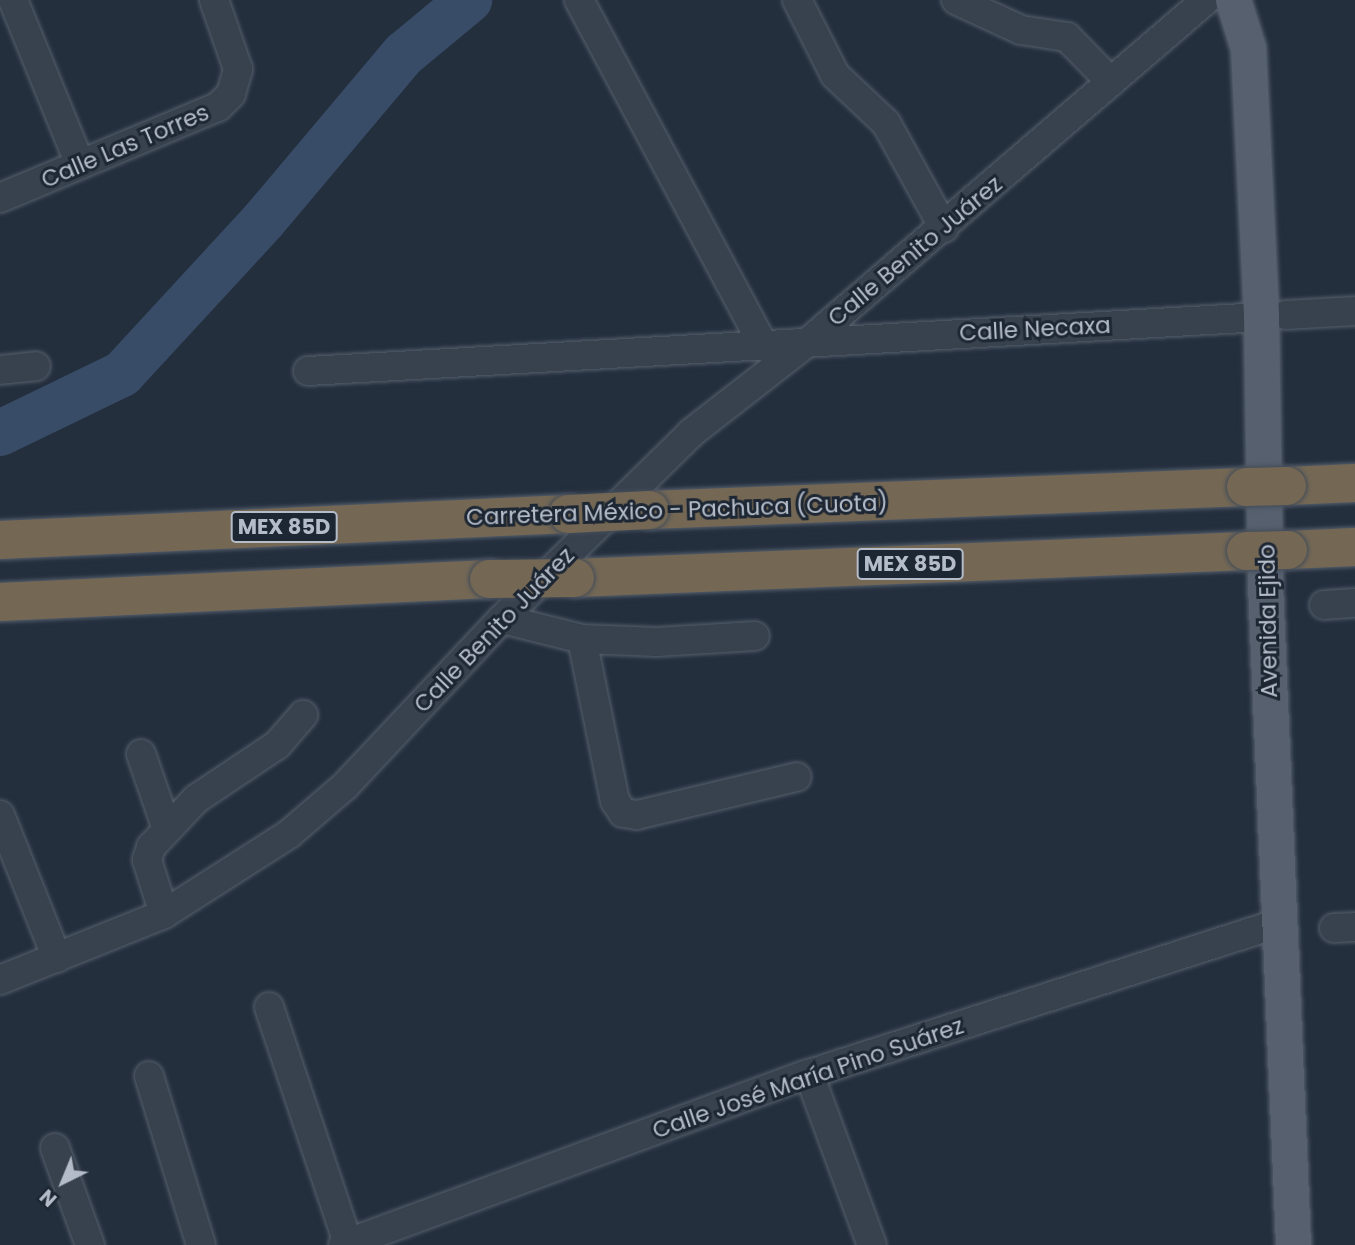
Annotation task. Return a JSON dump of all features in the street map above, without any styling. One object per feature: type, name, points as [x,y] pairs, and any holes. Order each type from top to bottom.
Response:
[{"type":"highway","name":"Carretera México - Pachuca (Cuota)","points":[[0,540],[650,510],[1355,483]]},
{"type":"highway","name":"MEX 85D","points":[[0,602],[489,579],[575,578],[1355,547]]},
{"type":"main road","name":"Avenida Ejido","points":[[1233,0],[1248,48],[1274,316],[1278,923],[1293,1245]]},
{"type":"street","points":[[13,0],[80,164]]},
{"type":"street","name":"Calle Las Torres","points":[[0,198],[218,107],[231,94],[236,51],[214,0]]},
{"type":"street","points":[[579,0],[764,347]]},
{"type":"street","points":[[797,0],[835,75],[886,123],[944,228]]},
{"type":"street","points":[[956,0],[1021,30],[1067,37],[1111,82]]},
{"type":"street","name":"Calle Benito Juárez","points":[[0,980],[164,914],[245,867],[345,786],[502,619],[691,433],[808,342],[944,228],[1111,82],[1195,4]]},
{"type":"street","name":"Calle Necaxa","points":[[308,370],[764,347],[808,342],[1355,311]]},
{"type":"street","points":[[0,370],[36,366]]},
{"type":"street","points":[[1324,605],[1355,603]]},
{"type":"street","points":[[502,619],[582,639],[657,642],[755,636]]},
{"type":"street","points":[[582,639],[615,801],[623,813],[637,815],[797,778]]},
{"type":"street","points":[[164,914],[147,860],[166,826],[196,799],[277,745],[303,715]]},
{"type":"street","points":[[141,754],[166,826]]},
{"type":"street","points":[[0,815],[57,958]]},
{"type":"street","name":"Calle José María Pino Suárez","points":[[345,1244],[809,1074],[1278,923]]},
{"type":"street","points":[[269,1007],[345,1244]]},
{"type":"street","points":[[809,1074],[872,1245]]},
{"type":"street","points":[[149,1076],[201,1245]]},
{"type":"street","points":[[55,1148],[90,1245]]},
{"type":"waterway","points":[[0,433],[122,374],[264,220],[404,54],[469,0]]}]
